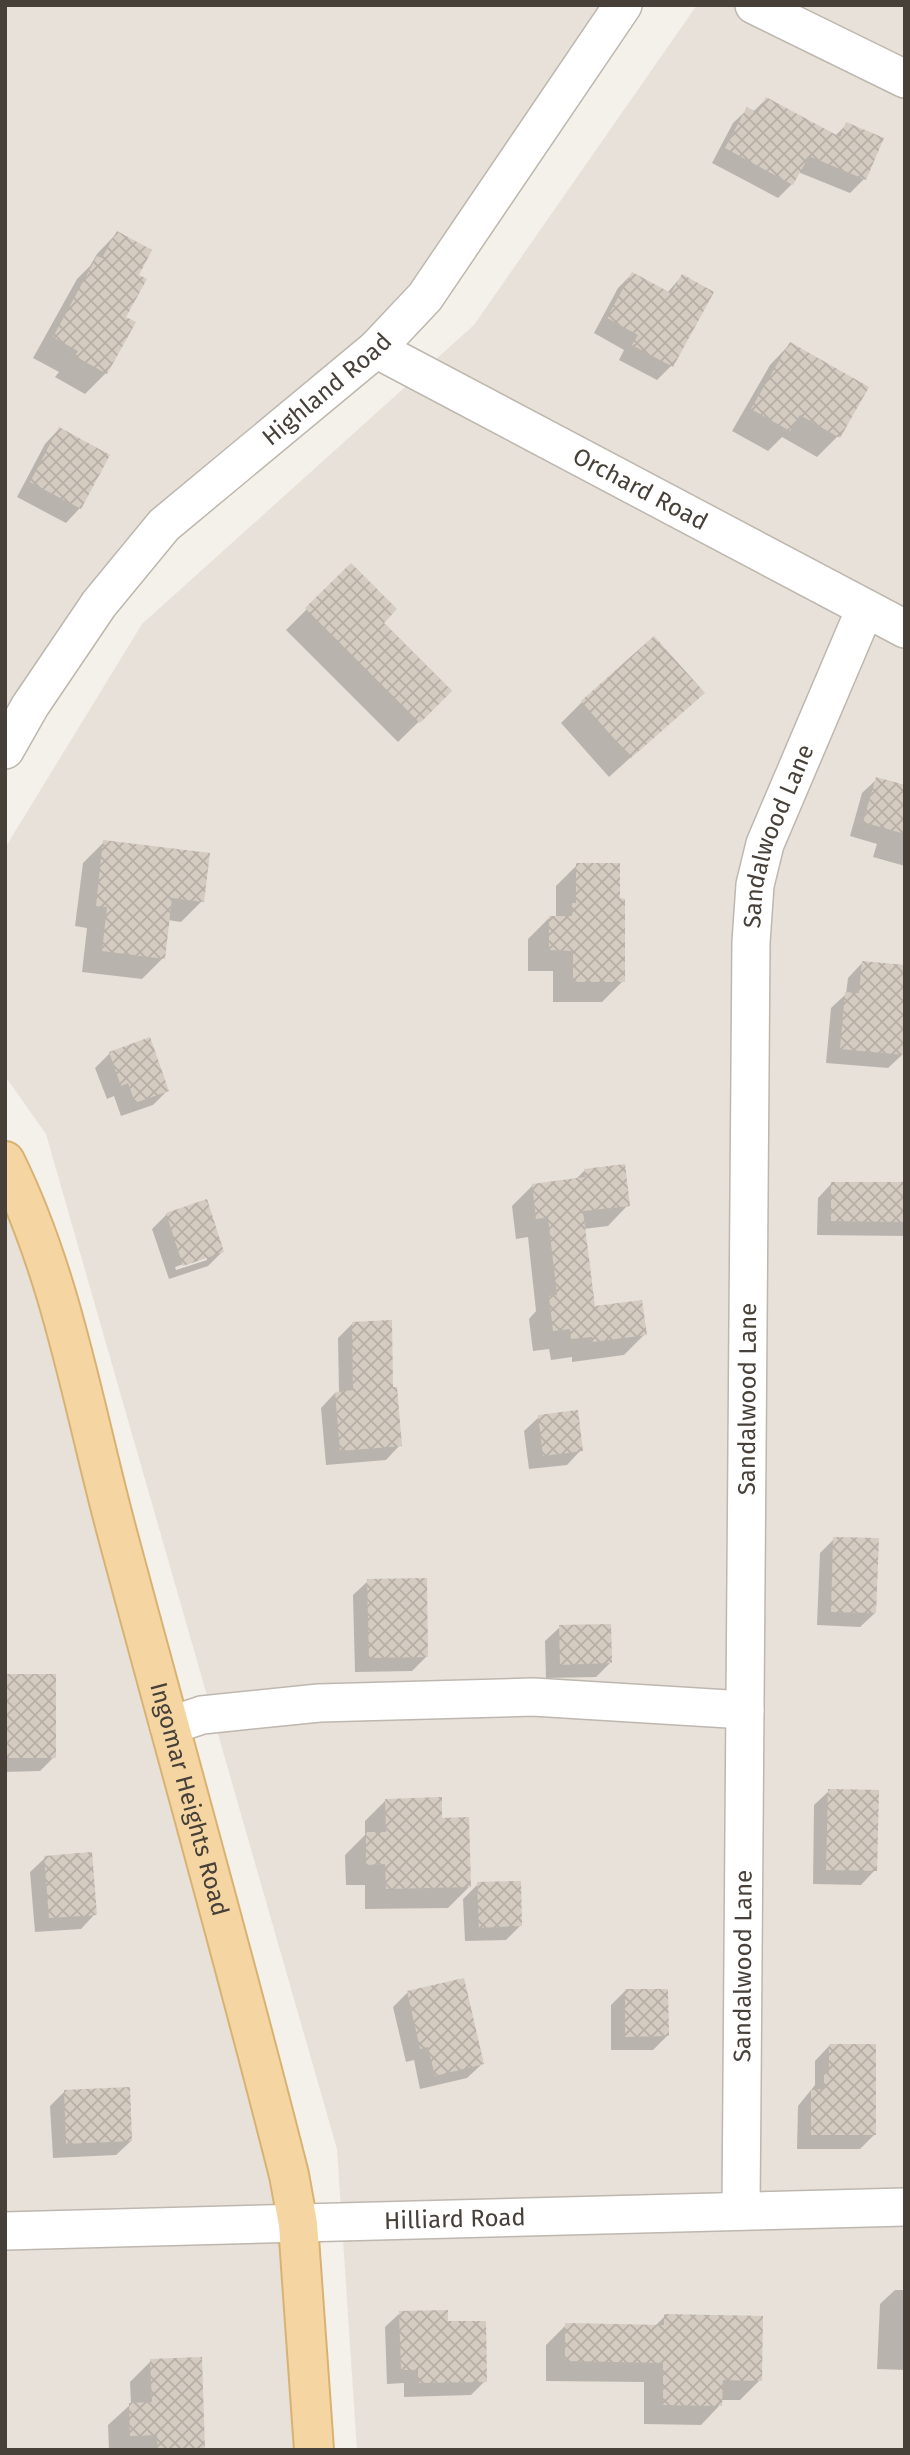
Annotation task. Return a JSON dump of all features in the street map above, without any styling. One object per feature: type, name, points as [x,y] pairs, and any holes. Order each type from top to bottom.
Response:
[{"type":"main road","name":"Ingomar Heights Road","points":[[5,1161],[20,1190],[36,1234],[69,1341],[289,2175],[298,2224],[314,2450]]},
{"type":"street","name":"Highland Road","points":[[5,750],[30,706],[99,604],[164,525],[376,349],[425,297],[623,5]]},
{"type":"street","points":[[754,5],[905,79]]},
{"type":"street","name":"Orchard Road","points":[[376,349],[905,629]]},
{"type":"street","name":"Sandalwood Lane","points":[[741,2211],[751,942],[755,885],[765,844],[866,609]]},
{"type":"street","points":[[169,1726],[202,1715],[319,1703],[533,1698],[745,1710]]},
{"type":"street","name":"Hilliard Road","points":[[5,2231],[905,2207]]},
{"type":"shaded area","points":[[5,5],[623,5],[451,260],[164,525],[5,750]]},
{"type":"shaded area","points":[[697,5],[905,5],[905,2450],[357,2450],[337,2149],[46,1134],[5,1076],[5,848],[142,624],[474,325]]},
{"type":"shaded area","points":[[5,1161],[274,2115],[314,2450],[5,2450]]},
{"type":"building","points":[[766,97],[840,137],[846,122],[884,138],[866,180],[809,156],[793,185],[725,148],[747,107],[758,113]]},
{"type":"building","points":[[117,231],[152,250],[139,275],[147,279],[126,317],[136,322],[107,374],[75,356],[78,351],[53,337],[97,256],[102,258]]},
{"type":"building","points":[[632,272],[671,293],[682,274],[714,292],[673,367],[632,345],[638,335],[607,318]]},
{"type":"building","points":[[790,342],[869,387],[840,438],[800,415],[790,431],[751,409]]},
{"type":"building","points":[[59,427],[110,455],[81,509],[30,482]]},
{"type":"building","points":[[351,563],[397,609],[384,623],[452,691],[420,723],[305,608]]},
{"type":"building","points":[[654,636],[705,693],[631,758],[581,701]]},
{"type":"building","points":[[876,777],[905,785],[905,834],[863,822]]},
{"type":"building","points":[[103,840],[210,853],[204,902],[172,898],[165,959],[102,951],[107,907],[96,906]]},
{"type":"building","points":[[576,863],[620,863],[620,898],[625,899],[625,982],[573,982],[573,951],[549,950],[549,916],[572,916],[572,903],[576,903]]},
{"type":"building","points":[[862,961],[905,965],[905,1055],[840,1049],[845,992],[859,993]]},
{"type":"building","points":[[150,1037],[169,1091],[135,1103],[128,1083],[121,1086],[109,1052]]},
{"type":"building","points":[[625,1164],[630,1206],[583,1211],[595,1306],[642,1300],[647,1335],[593,1342],[592,1337],[571,1339],[570,1329],[553,1331],[549,1296],[557,1295],[548,1217],[536,1219],[532,1184],[585,1177],[584,1169]]},
{"type":"building","points":[[831,1182],[905,1182],[905,1222],[831,1221]]},
{"type":"building","points":[[207,1199],[224,1252],[183,1266],[166,1213]]},
{"type":"building","points":[[392,1320],[393,1387],[397,1387],[402,1446],[340,1451],[335,1392],[353,1390],[352,1322]]},
{"type":"building","points":[[578,1410],[583,1451],[543,1456],[538,1415]]},
{"type":"building","points":[[833,1537],[879,1538],[876,1613],[831,1612]]},
{"type":"building","points":[[427,1578],[428,1657],[369,1658],[367,1579]]},
{"type":"building","points":[[611,1624],[612,1663],[560,1665],[559,1625]]},
{"type":"building","points":[[5,1674],[56,1674],[56,1758],[5,1758]]},
{"type":"building","points":[[828,1789],[879,1790],[877,1871],[826,1870]]},
{"type":"building","points":[[442,1797],[442,1818],[469,1817],[471,1887],[386,1889],[385,1864],[366,1865],[366,1832],[386,1832],[385,1799]]},
{"type":"building","points":[[92,1852],[97,1915],[49,1918],[44,1856]]},
{"type":"building","points":[[521,1881],[522,1926],[479,1928],[477,1882]]},
{"type":"building","points":[[464,1978],[484,2064],[435,2076],[428,2047],[420,2049],[407,1991]]},
{"type":"building","points":[[625,1989],[668,1989],[669,2036],[625,2037]]},
{"type":"building","points":[[829,2044],[876,2044],[876,2135],[811,2135],[811,2090],[824,2089],[824,2073],[829,2074]]},
{"type":"building","points":[[130,2087],[132,2141],[66,2144],[64,2090]]},
{"type":"building","points":[[448,2310],[448,2321],[486,2321],[487,2382],[418,2383],[418,2370],[401,2370],[399,2311]]},
{"type":"building","points":[[664,2314],[763,2316],[762,2381],[723,2380],[722,2406],[663,2405],[663,2363],[565,2361],[565,2323],[664,2325]]},
{"type":"building","points":[[202,2357],[205,2450],[158,2450],[157,2435],[130,2436],[129,2403],[152,2402],[150,2359]]}]
